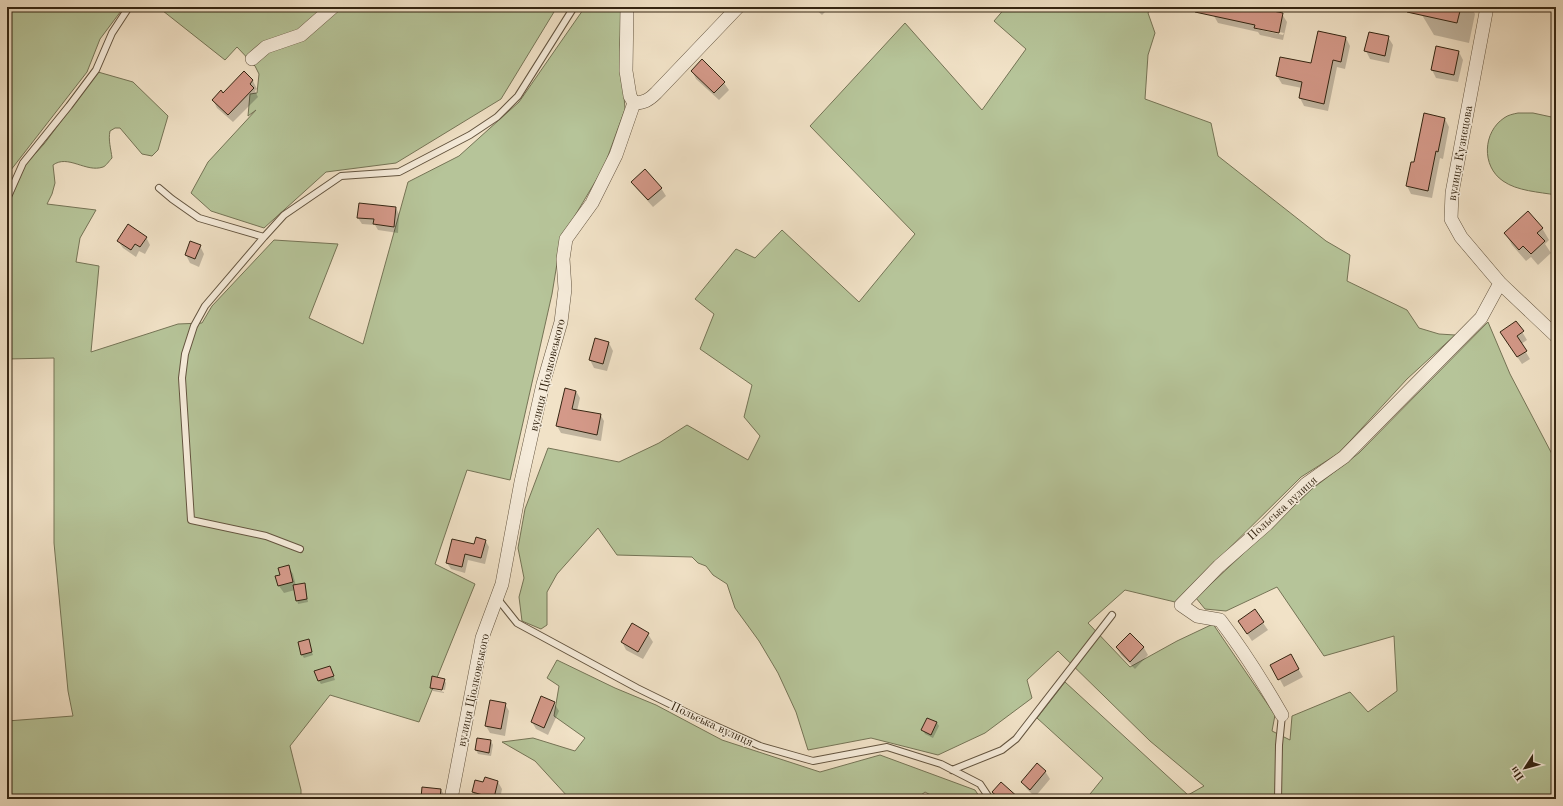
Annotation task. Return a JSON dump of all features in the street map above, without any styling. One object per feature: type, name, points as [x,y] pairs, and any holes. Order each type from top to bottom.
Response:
[{"type":"street","points":[[252,59],[266,47],[301,35],[333,7]]},
{"type":"street","points":[[627,7],[626,71],[630,96],[634,103],[641,103],[649,100],[738,7]]},
{"type":"street","name":"вулиця Кузнєцова","points":[[1487,7],[1452,193],[1451,219],[1461,237],[1500,283]]},
{"type":"street","name":"вулиця Ціолковського","points":[[451,799],[482,638],[502,584],[521,482],[543,384],[561,322],[565,289],[563,259],[566,239],[592,203],[616,154],[634,103]]},
{"type":"street","points":[[1500,283],[1556,336]]},
{"type":"street","name":"Польська вулиця","points":[[1282,715],[1255,669],[1220,620],[1197,616],[1181,605],[1219,566],[1267,524],[1306,484],[1344,457],[1481,318],[1500,283]]},
{"type":"lane","points":[[7,199],[23,163],[96,70],[112,33],[129,7]]},
{"type":"lane","points":[[300,549],[266,536],[191,520],[182,378],[185,354],[194,326],[205,306],[284,215],[341,176],[399,172],[470,135],[497,116],[518,96],[574,7]]},
{"type":"lane","points":[[159,188],[199,218],[264,238]]},
{"type":"lane","name":"Польська вулиця","points":[[497,598],[517,624],[700,720],[760,746],[813,761],[887,747],[940,764],[980,784],[990,799]]},
{"type":"lane","points":[[952,770],[1002,750],[1016,739],[1112,615]]},
{"type":"lane","points":[[1278,799],[1279,745],[1282,715]]},
{"type":"green space","points":[[7,7],[124,7],[100,39],[87,72],[7,175]]},
{"type":"green space","points":[[158,7],[557,7],[501,99],[396,163],[326,172],[264,228],[211,211],[191,193],[208,162],[256,110],[248,116],[250,94],[257,93],[259,74],[255,66],[237,47],[225,60]]},
{"type":"green space","points":[[585,7],[622,7],[620,45],[625,109],[604,167],[561,239],[552,294],[510,480],[467,470],[435,564],[475,584],[419,722],[330,695],[290,746],[301,790],[301,799],[7,799],[7,721],[73,716],[68,691],[54,543],[54,358],[7,359],[7,198],[12,196],[25,165],[44,144],[98,72],[133,82],[168,116],[158,150],[152,156],[142,154],[120,128],[115,128],[110,131],[109,134],[112,158],[106,165],[97,168],[90,168],[71,162],[59,162],[53,165],[55,183],[47,204],[96,210],[80,238],[76,262],[99,266],[91,352],[178,324],[202,323],[212,306],[274,240],[338,244],[309,318],[363,344],[408,182],[459,156],[519,102]]},
{"type":"green space","points":[[1006,7],[1151,7],[1148,13],[1155,33],[1148,55],[1145,99],[1211,123],[1218,156],[1326,241],[1350,255],[1347,281],[1407,310],[1419,328],[1439,334],[1455,335],[1407,379],[1339,453],[1301,477],[1175,602],[1125,590],[1088,623],[1130,667],[1177,641],[1213,624],[1275,715],[1272,731],[1290,740],[1292,716],[1350,692],[1368,712],[1397,691],[1394,636],[1324,656],[1277,587],[1226,611],[1205,609],[1196,598],[1312,489],[1359,453],[1488,322],[1510,374],[1552,454],[1556,455],[1556,799],[1086,799],[1103,778],[1037,718],[1065,682],[1188,795],[1204,786],[1150,741],[1058,651],[1027,680],[1032,698],[985,733],[938,755],[871,738],[808,750],[796,712],[778,673],[759,641],[735,608],[727,584],[713,575],[706,566],[698,563],[692,557],[617,555],[598,528],[557,574],[547,592],[547,625],[541,629],[522,621],[519,597],[524,578],[518,548],[525,509],[548,448],[619,462],[659,443],[687,425],[748,460],[760,436],[744,417],[752,385],[700,349],[714,314],[695,299],[736,249],[755,258],[782,230],[859,302],[915,234],[810,126],[905,23],[982,110],[1026,49],[994,21]]},
{"type":"green space","points":[[1518,113],[1533,113],[1556,118],[1556,195],[1528,191],[1515,187],[1503,181],[1496,175],[1491,167],[1487,149],[1492,132],[1497,124],[1504,118]]},
{"type":"green space","points":[[557,660],[615,688],[656,705],[722,740],[820,772],[880,755],[975,790],[981,799],[938,799],[925,792],[916,799],[567,799],[568,797],[535,761],[502,742],[533,738],[575,751],[585,738],[554,716],[559,686],[547,678]]},
{"type":"building","points":[[1195,7],[1253,7],[1283,13],[1279,33],[1254,28],[1255,25],[1195,12]]},
{"type":"building","points":[[1408,7],[1461,7],[1457,23],[1407,12]]},
{"type":"building","points":[[1318,31],[1346,37],[1341,62],[1333,60],[1324,104],[1299,98],[1302,82],[1276,76],[1280,57],[1311,63]]},
{"type":"building","points":[[1369,32],[1389,36],[1385,56],[1364,51]]},
{"type":"building","points":[[1436,46],[1459,51],[1454,75],[1431,70]]},
{"type":"building","points":[[702,59],[725,82],[714,93],[691,71]]},
{"type":"building","points":[[244,71],[253,80],[250,84],[254,88],[228,115],[212,100],[221,90],[223,93]]},
{"type":"building","points":[[1424,113],[1445,118],[1438,152],[1436,151],[1428,191],[1406,186],[1411,162],[1414,162]]},
{"type":"building","points":[[645,169],[662,188],[648,200],[631,182]]},
{"type":"building","points":[[359,203],[396,207],[394,227],[373,224],[374,219],[357,218]]},
{"type":"building","points":[[1528,211],[1543,228],[1537,233],[1545,241],[1531,254],[1523,246],[1519,250],[1504,233]]},
{"type":"building","points":[[128,224],[147,237],[140,247],[135,244],[131,250],[117,241]]},
{"type":"building","points":[[190,241],[201,245],[195,259],[185,255]]},
{"type":"building","points":[[1516,321],[1524,331],[1517,336],[1527,351],[1517,357],[1500,332]]},
{"type":"building","points":[[595,338],[609,342],[603,364],[589,360]]},
{"type":"building","points":[[565,388],[576,391],[572,409],[601,414],[597,435],[556,426]]},
{"type":"building","points":[[476,537],[486,540],[481,558],[465,554],[462,567],[446,563],[452,539],[474,544]]},
{"type":"building","points":[[289,565],[293,582],[278,586],[275,576],[280,575],[278,568]]},
{"type":"building","points":[[305,583],[307,599],[296,601],[293,585]]},
{"type":"building","points":[[1255,609],[1264,622],[1247,634],[1238,621]]},
{"type":"building","points":[[632,623],[649,633],[638,652],[621,642]]},
{"type":"building","points":[[1130,633],[1144,647],[1130,662],[1116,647]]},
{"type":"building","points":[[309,639],[312,652],[301,655],[298,642]]},
{"type":"building","points":[[1291,654],[1299,669],[1278,680],[1270,665]]},
{"type":"building","points":[[330,666],[334,676],[318,681],[314,671]]},
{"type":"building","points":[[432,676],[445,679],[442,690],[430,688]]},
{"type":"building","points":[[541,696],[555,702],[544,728],[531,722]]},
{"type":"building","points":[[490,700],[506,703],[501,729],[485,726]]},
{"type":"building","points":[[927,718],[937,722],[931,735],[921,730]]},
{"type":"building","points":[[477,738],[491,740],[489,753],[475,750]]},
{"type":"building","points":[[1037,763],[1046,771],[1030,790],[1021,782]]},
{"type":"building","points":[[485,777],[498,781],[494,798],[472,792],[475,780],[483,782]]},
{"type":"building","points":[[1001,782],[1020,799],[1000,799],[992,792]]},
{"type":"building","points":[[422,787],[441,789],[440,799],[421,798]]}]
